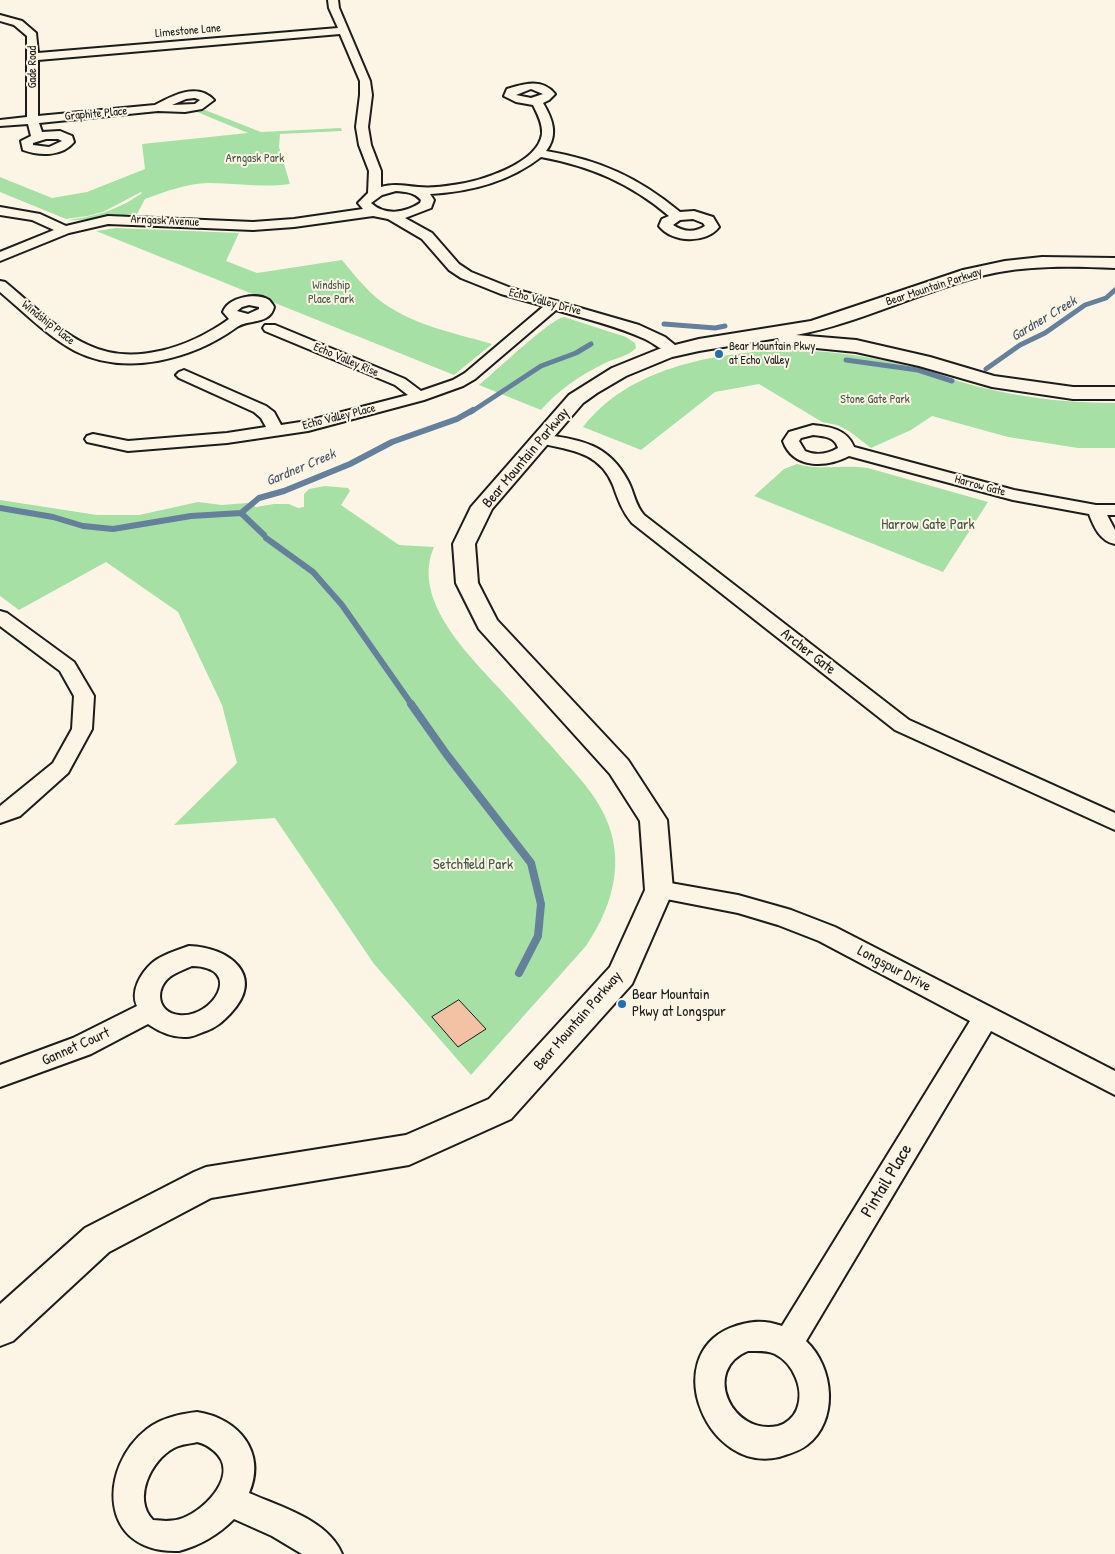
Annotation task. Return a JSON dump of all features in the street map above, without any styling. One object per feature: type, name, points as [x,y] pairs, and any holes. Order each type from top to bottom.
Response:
[{"type":"street","points":[[333,0],[334,8],[365,81],[366,96],[362,127],[365,145],[375,171],[374,193],[369,208]]},
{"type":"street","name":"Gade Road","points":[[0,18],[18,24],[32,35],[34,56],[33,120],[34,131],[37,136]]},
{"type":"street","name":"Limestone Lane","points":[[34,56],[344,31]]},
{"type":"street","points":[[392,216],[408,214],[454,189],[506,173],[523,165],[538,153],[545,143],[548,133],[542,110],[536,101]]},
{"type":"street","name":"Graphite Place","points":[[0,123],[158,108]]},
{"type":"street","points":[[538,153],[584,161],[620,174],[677,216]]},
{"type":"street","points":[[375,171],[400,188]]},
{"type":"street","points":[[374,193],[400,188],[418,191],[454,189]]},
{"type":"street","points":[[418,191],[425,195],[424,205]]},
{"type":"street","name":"Echo Valley Drive","points":[[424,205],[427,236]]},
{"type":"street","name":"Arngask Avenue","points":[[0,257],[65,230],[108,220],[253,226],[294,223],[369,208],[392,216]]},
{"type":"street","points":[[0,211],[35,217],[65,230]]},
{"type":"street","name":"Echo Valley Drive","points":[[392,216],[427,236],[454,267],[466,275],[506,291],[634,328],[655,337],[674,350]]},
{"type":"street","name":"Bear Mountain Parkway","points":[[0,1328],[97,1240],[206,1183],[409,1150],[500,1109],[621,975],[659,890],[652,820],[619,767],[487,624],[467,583],[464,544],[482,508],[576,399],[593,386],[646,360],[674,350],[733,339],[758,337],[815,325],[969,274],[1002,266],[1072,261],[1115,263]]},
{"type":"street","name":"Windship Place","points":[[0,285],[69,341],[97,354],[115,358],[137,358],[180,350],[202,342],[239,318]]},
{"type":"street","name":"Echo Valley Place","points":[[93,438],[128,446],[227,438],[308,426],[418,397],[458,383],[470,376],[555,304]]},
{"type":"street","name":"Echo Valley Rise","points":[[270,328],[400,382],[410,388],[418,397]]},
{"type":"street","name":"Bear Mountain Parkway","points":[[758,337],[856,346],[922,360],[992,381],[1073,393],[1115,393]]},
{"type":"street","points":[[184,375],[260,409],[268,415],[276,431]]},
{"type":"street","name":"Archer Gate","points":[[541,439],[578,446],[601,455],[614,468],[631,510],[638,519],[902,725],[1115,822]]},
{"type":"street","name":"Harrow Gate","points":[[847,450],[1012,495],[1096,510],[1115,510]]},
{"type":"street","points":[[1096,510],[1104,529],[1115,539]]},
{"type":"street","points":[[0,618],[67,667],[84,696],[82,729],[61,768],[12,810],[0,815]]},
{"type":"street","name":"Longspur Drive","points":[[659,890],[738,904],[783,917],[826,934],[1115,1084]]},
{"type":"street","name":"Gannet Court","points":[[0,1076],[82,1046],[150,1011]]},
{"type":"street","name":"Pintail Place","points":[[787,1345],[986,1017]]},
{"type":"street","points":[[234,1504],[272,1520],[318,1544],[326,1554]]},
{"type":"green space","name":"Arngask Park","points":[[205,110],[261,132],[341,128],[342,131],[280,134],[279,147],[290,184],[209,183],[176,188],[145,199],[137,214],[69,220],[109,211],[141,192],[103,212],[66,219],[0,192],[0,177],[52,198],[87,192],[145,169],[142,144],[248,133],[197,112]]},
{"type":"green space","name":"Windship Place Park","points":[[116,228],[239,233],[226,261],[257,273],[342,260],[370,292],[397,312],[428,325],[492,344],[454,375],[96,231]]},
{"type":"green space","points":[[564,317],[626,337],[635,343],[636,348],[630,353],[605,363],[579,378],[562,390],[541,410],[479,385],[535,336]]},
{"type":"green space","name":"Stone Gate Park","points":[[780,350],[827,352],[874,358],[905,365],[982,388],[1023,396],[1115,403],[1115,448],[1078,448],[1008,437],[932,416],[911,430],[871,448],[849,431],[837,425],[822,422],[759,384],[715,392],[641,450],[583,427],[602,407],[623,391],[647,378],[672,368],[726,355]]},
{"type":"green space","name":"Harrow Gate Park","points":[[797,464],[815,467],[868,468],[988,502],[943,572],[754,496],[784,469]]},
{"type":"green space","name":"Setchfield Park","points":[[325,486],[348,488],[350,491],[341,505],[399,545],[434,547],[429,567],[430,586],[436,605],[446,624],[472,658],[589,790],[608,823],[613,841],[615,859],[611,895],[596,930],[586,946],[471,1075],[374,964],[275,818],[174,825],[237,763],[222,705],[178,612],[106,562],[19,610],[0,596],[0,500],[97,515],[139,515],[198,502],[222,505],[247,503],[256,507],[289,504],[298,508],[304,507],[304,494],[309,489]]},
{"type":"building","points":[[459,1000],[486,1029],[458,1047],[432,1017]]},
{"type":"waterway","name":"Gardner Creek","points":[[986,369],[1020,345],[1045,333],[1085,305],[1106,298],[1115,290]]},
{"type":"waterway","name":"Gardner Creek","points":[[664,324],[715,328],[725,326]]},
{"type":"waterway","name":"Gardner Creek","points":[[471,412],[541,366],[576,353],[591,344]]},
{"type":"waterway","name":"Gardner Creek","points":[[846,360],[918,370],[952,381]]},
{"type":"waterway","name":"Gardner Creek","points":[[241,513],[259,498],[284,491],[350,464],[392,442],[457,419],[473,410]]},
{"type":"waterway","name":"Gardner Creek","points":[[0,508],[53,517],[83,526],[113,529],[191,516],[241,513]]},
{"type":"waterway","points":[[241,513],[264,535]]},
{"type":"waterway","points":[[266,538],[313,572],[342,605],[412,705]]},
{"type":"waterway","points":[[411,704],[447,755],[531,863],[541,904],[538,936],[519,973]]},
{"type":"place","name":"Bear Mountain Pkwy at Echo Valley","points":[[719,354]]},
{"type":"place","name":"Bear Mountain Pkwy at Longspur","points":[[622,1004]]}]
